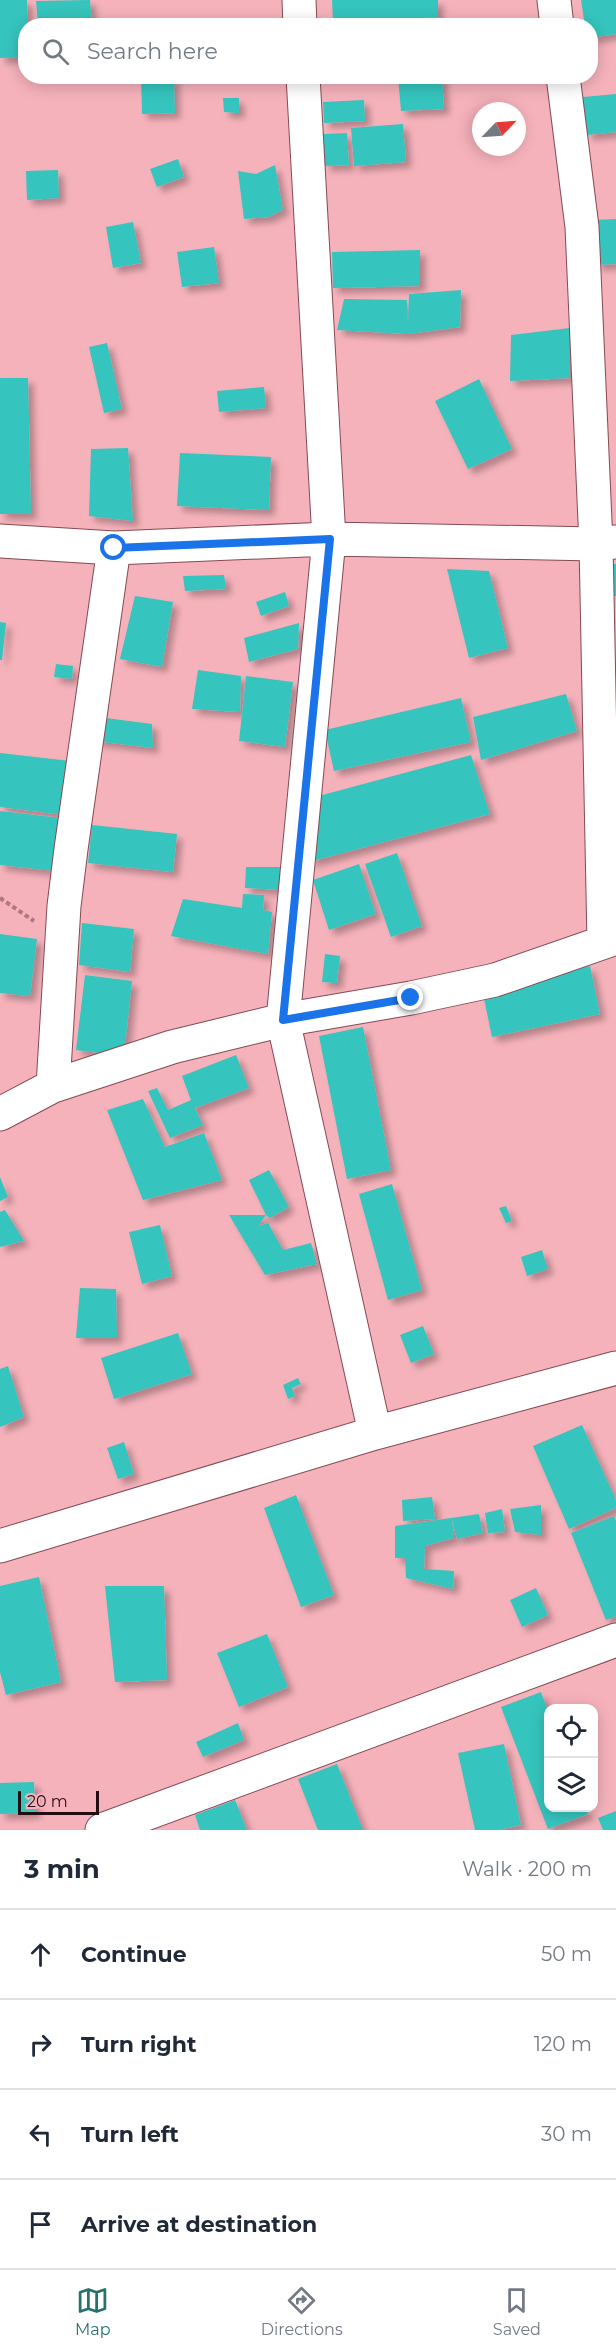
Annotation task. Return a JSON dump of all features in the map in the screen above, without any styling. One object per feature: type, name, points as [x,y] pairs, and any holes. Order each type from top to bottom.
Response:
[{"type":"street","points":[[299,0],[300,18]]},
{"type":"street","points":[[554,0],[556,18]]},
{"type":"street","points":[[303,84],[330,539],[283,1020],[375,1433]]},
{"type":"street","points":[[0,1114],[53,1086],[172,1047],[283,1020],[411,998],[495,980],[610,940],[606,543],[582,227],[564,84]]},
{"type":"street","points":[[0,541],[114,548],[330,539],[606,543]]},
{"type":"street","points":[[53,1086],[69,861],[114,548]]},
{"type":"street","points":[[0,1546],[375,1433],[616,1368]]},
{"type":"street","points":[[102,1830],[616,1640]]},
{"type":"building","points":[[0,0],[27,0],[28,18],[18,18],[18,57],[0,58]]},
{"type":"building","points":[[90,0],[91,18],[37,18],[36,1]]},
{"type":"building","points":[[332,0],[438,0],[438,17],[333,18]]},
{"type":"building","points":[[581,0],[616,0],[616,34],[598,37],[598,18],[584,18]]},
{"type":"building","points":[[141,84],[174,84],[175,113],[142,114]]},
{"type":"building","points":[[399,84],[442,84],[444,109],[401,111]]},
{"type":"building","points":[[616,94],[616,132],[587,135],[583,97]]},
{"type":"building","points":[[223,98],[239,98],[239,113],[224,112]]},
{"type":"building","points":[[364,100],[365,121],[324,123],[323,102]]},
{"type":"building","points":[[403,124],[406,162],[354,166],[351,128]]},
{"type":"building","points":[[347,133],[349,165],[325,166],[323,134]]},
{"type":"building","points":[[178,159],[184,177],[157,187],[150,169]]},
{"type":"building","points":[[275,165],[283,210],[268,217],[244,219],[238,171],[256,174]]},
{"type":"building","points":[[58,170],[59,198],[27,200],[26,171]]},
{"type":"building","points":[[616,219],[616,264],[596,265],[594,220]]},
{"type":"building","points":[[133,222],[141,263],[113,268],[106,227]]},
{"type":"building","points":[[214,247],[219,283],[182,287],[177,252]]},
{"type":"building","points":[[420,250],[420,286],[333,288],[332,252]]},
{"type":"building","points":[[461,290],[460,327],[408,334],[337,330],[344,299],[407,300],[408,325],[409,294]]},
{"type":"building","points":[[570,328],[570,378],[510,381],[511,335]]},
{"type":"building","points":[[107,343],[122,409],[104,413],[89,347]]},
{"type":"building","points":[[0,378],[28,378],[31,514],[0,514]]},
{"type":"building","points":[[479,379],[512,449],[468,469],[435,401]]},
{"type":"building","points":[[264,387],[266,408],[219,412],[217,391]]},
{"type":"building","points":[[128,448],[133,521],[89,516],[91,449]]},
{"type":"building","points":[[180,453],[271,457],[269,510],[177,506]]},
{"type":"building","points":[[612,564],[616,564],[616,596],[614,596]]},
{"type":"building","points":[[447,569],[489,571],[508,648],[469,658]]},
{"type":"building","points":[[224,575],[226,589],[185,591],[183,576]]},
{"type":"building","points":[[285,592],[289,606],[261,616],[256,602]]},
{"type":"building","points":[[135,596],[173,602],[162,667],[120,659]]},
{"type":"building","points":[[0,622],[6,623],[2,660],[0,660]]},
{"type":"building","points":[[299,623],[298,649],[249,662],[244,638]]},
{"type":"building","points":[[56,664],[73,666],[72,679],[54,677]]},
{"type":"building","points":[[198,670],[241,676],[240,712],[192,709]]},
{"type":"building","points":[[246,676],[293,682],[285,747],[239,741]]},
{"type":"building","points":[[566,694],[577,731],[481,760],[473,717]]},
{"type":"building","points":[[461,698],[471,742],[334,771],[325,730]]},
{"type":"building","points":[[98,717],[152,724],[153,748],[95,741]]},
{"type":"building","points":[[0,753],[70,761],[64,815],[0,807]]},
{"type":"building","points":[[471,755],[490,814],[309,862],[315,797]]},
{"type":"building","points":[[0,811],[61,818],[55,871],[0,865]]},
{"type":"building","points":[[92,825],[177,834],[173,872],[88,863]]},
{"type":"building","points":[[397,853],[422,926],[391,937],[365,864]]},
{"type":"building","points":[[359,864],[376,914],[329,930],[313,880]]},
{"type":"building","points":[[246,867],[285,867],[285,890],[245,888]]},
{"type":"building","points":[[243,894],[264,895],[263,910],[272,912],[268,954],[171,936],[183,899],[242,908]]},
{"type":"building","points":[[82,923],[134,929],[130,972],[79,965]]},
{"type":"building","points":[[0,934],[37,939],[30,996],[0,993]]},
{"type":"building","points":[[325,954],[340,956],[337,983],[322,982]]},
{"type":"building","points":[[590,966],[600,1014],[492,1037],[482,989]]},
{"type":"building","points":[[85,975],[132,981],[124,1056],[76,1050]]},
{"type":"building","points":[[363,1027],[391,1170],[347,1179],[319,1036]]},
{"type":"building","points":[[236,1055],[249,1088],[195,1108],[203,1125],[170,1138],[148,1091],[157,1088],[168,1110],[191,1100],[182,1076]]},
{"type":"building","points":[[143,1099],[165,1147],[204,1133],[222,1180],[143,1200],[107,1110]]},
{"type":"building","points":[[269,1170],[289,1207],[270,1218],[266,1215],[249,1180]]},
{"type":"building","points":[[0,1177],[8,1197],[0,1201]]},
{"type":"building","points":[[392,1184],[422,1290],[388,1300],[359,1194]]},
{"type":"building","points":[[506,1206],[512,1221],[506,1223],[499,1208]]},
{"type":"building","points":[[5,1210],[24,1241],[0,1247],[0,1212]]},
{"type":"building","points":[[229,1215],[266,1215],[258,1226],[268,1223],[283,1250],[311,1243],[317,1264],[265,1275]]},
{"type":"building","points":[[160,1225],[172,1276],[142,1284],[129,1232]]},
{"type":"building","points":[[542,1250],[548,1269],[527,1276],[521,1257]]},
{"type":"building","points":[[80,1288],[116,1289],[117,1338],[76,1338]]},
{"type":"building","points":[[423,1326],[434,1354],[411,1363],[400,1335]]},
{"type":"building","points":[[178,1333],[192,1374],[114,1399],[101,1358]]},
{"type":"building","points":[[8,1366],[24,1417],[0,1427],[0,1369]]},
{"type":"building","points":[[298,1378],[301,1384],[292,1388],[295,1396],[288,1399],[283,1385]]},
{"type":"building","points":[[582,1425],[616,1500],[616,1508],[569,1529],[533,1446]]},
{"type":"building","points":[[124,1442],[134,1474],[118,1479],[107,1448]]},
{"type":"building","points":[[296,1495],[334,1595],[301,1607],[264,1508]]},
{"type":"building","points":[[432,1497],[435,1519],[403,1521],[402,1500]]},
{"type":"building","points":[[541,1505],[541,1535],[515,1532],[510,1509]]},
{"type":"building","points":[[502,1509],[505,1532],[488,1533],[485,1513]]},
{"type":"building","points":[[479,1514],[483,1533],[457,1539],[452,1519],[454,1538],[425,1546],[424,1569],[454,1571],[453,1589],[406,1578],[405,1558],[395,1558],[395,1526]]},
{"type":"building","points":[[614,1516],[616,1521],[616,1616],[606,1620],[571,1533]]},
{"type":"building","points":[[39,1577],[61,1682],[6,1695],[0,1672],[0,1586]]},
{"type":"building","points":[[105,1586],[164,1586],[167,1680],[115,1682]]},
{"type":"building","points":[[536,1588],[548,1615],[522,1627],[510,1600]]},
{"type":"building","points":[[267,1634],[288,1687],[239,1707],[217,1653]]},
{"type":"building","points":[[541,1692],[545,1704],[544,1812],[587,1812],[588,1814],[548,1829],[501,1707]]},
{"type":"building","points":[[238,1723],[244,1740],[203,1757],[196,1742]]},
{"type":"building","points":[[504,1744],[521,1825],[498,1830],[475,1830],[458,1753]]},
{"type":"building","points":[[337,1764],[363,1830],[318,1830],[298,1779]]},
{"type":"building","points":[[34,1782],[35,1813],[0,1814],[0,1783]]},
{"type":"building","points":[[235,1800],[247,1830],[200,1830],[195,1815]]},
{"type":"building","points":[[616,1811],[616,1830],[603,1830],[598,1818]]},
{"type":"route","points":[[114,548],[330,539],[283,1020],[411,998]]}]
